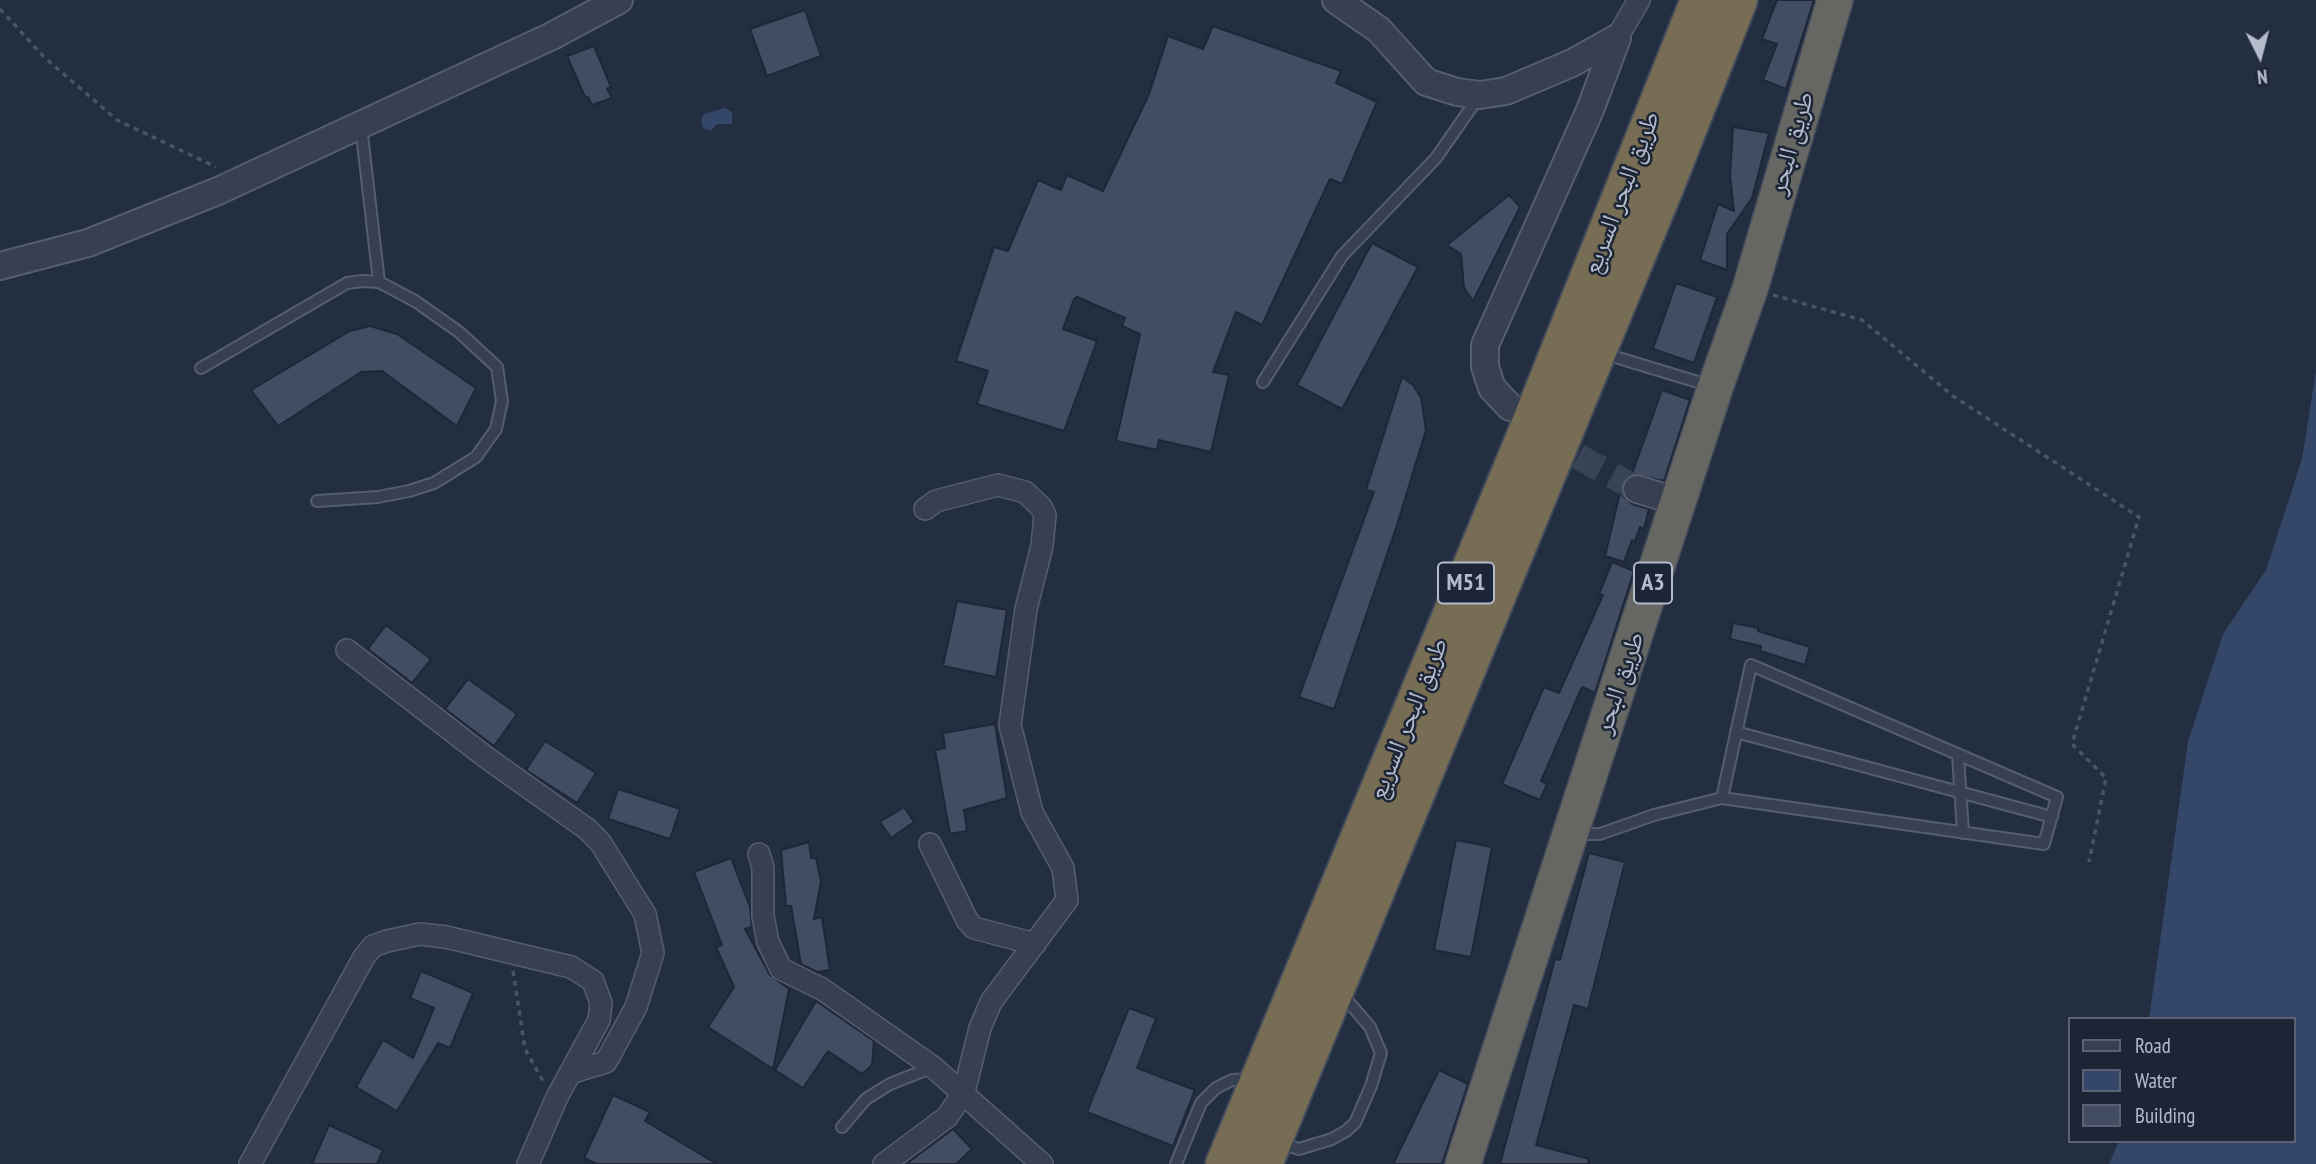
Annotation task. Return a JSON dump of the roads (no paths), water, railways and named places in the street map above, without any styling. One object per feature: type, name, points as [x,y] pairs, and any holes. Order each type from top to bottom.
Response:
[{"type":"highway","name":"طريق البحر السريع","points":[[1225,1164],[1526,436],[1700,0]]},
{"type":"highway","name":"طريق البحر السريع","points":[[1268,1152],[1337,989],[1738,0]]},
{"type":"highway","name":"طريق البحر","points":[[1463,1164],[1569,833],[1750,289],[1835,0]]},
{"type":"street","points":[[0,266],[131,228],[361,126],[552,36],[619,0]]},
{"type":"street","points":[[1336,0],[1378,30],[1426,82],[1457,92],[1480,95],[1522,85],[1617,38]]},
{"type":"street","points":[[1510,407],[1492,388],[1485,366],[1485,345],[1590,110],[1617,38],[1639,0]]},
{"type":"street","points":[[1522,85],[1536,87],[1581,80],[1588,89],[1590,110]]},
{"type":"street","points":[[884,1164],[942,1122],[964,1092],[980,1028],[991,1002],[1067,900],[1067,884],[1053,847],[1032,812],[1010,725],[1026,609],[1044,539],[1045,515],[1041,507],[1025,492],[998,485],[936,501],[925,509]]},
{"type":"street","points":[[1637,489],[1679,502]]},
{"type":"street","points":[[346,650],[487,758],[587,829],[600,842],[645,915],[653,953],[636,1007],[606,1062],[573,1072]]},
{"type":"street","points":[[930,844],[967,920],[975,928],[1035,944]]},
{"type":"street","points":[[759,854],[763,868],[763,916],[768,942],[781,969],[822,989],[933,1067],[964,1092],[1041,1164]]},
{"type":"street","points":[[250,1164],[356,970],[373,946],[394,938],[420,934],[446,937],[571,967],[593,981],[601,1003],[599,1020],[557,1097],[528,1164]]},
{"type":"lane","points":[[1263,382],[1342,256],[1436,158],[1480,95]]},
{"type":"lane","points":[[361,126],[379,282]]},
{"type":"lane","points":[[201,368],[347,283],[379,282],[415,301],[459,332],[497,367],[502,401],[496,429],[476,457],[434,483],[378,497],[317,501]]},
{"type":"lane","points":[[1596,351],[1715,388]]},
{"type":"lane","points":[[1569,833],[1600,835],[1654,815],[1722,798],[2044,844],[2057,797],[1751,665],[1722,798]]},
{"type":"lane","points":[[1736,733],[2052,817]]},
{"type":"lane","points":[[1958,754],[1963,832]]},
{"type":"lane","points":[[1268,1152],[1299,1149],[1332,1139],[1355,1123],[1371,1086],[1381,1053],[1370,1027],[1337,989]]},
{"type":"lane","points":[[842,1127],[866,1099],[890,1084],[933,1067]]},
{"type":"lane","points":[[1176,1164],[1201,1103],[1232,1080],[1261,1078]]},
{"type":"water","points":[[725,108],[732,112],[732,124],[717,124],[711,131],[703,128],[701,120],[704,114]]},
{"type":"water","points":[[2316,371],[2316,1164],[2109,1164],[2118,1143],[2295,1143],[2295,1017],[2149,1017],[2188,742],[2223,634],[2266,570],[2302,459]]},
{"type":"tunnel","points":[[1546,434],[1572,453],[1637,489]]}]
